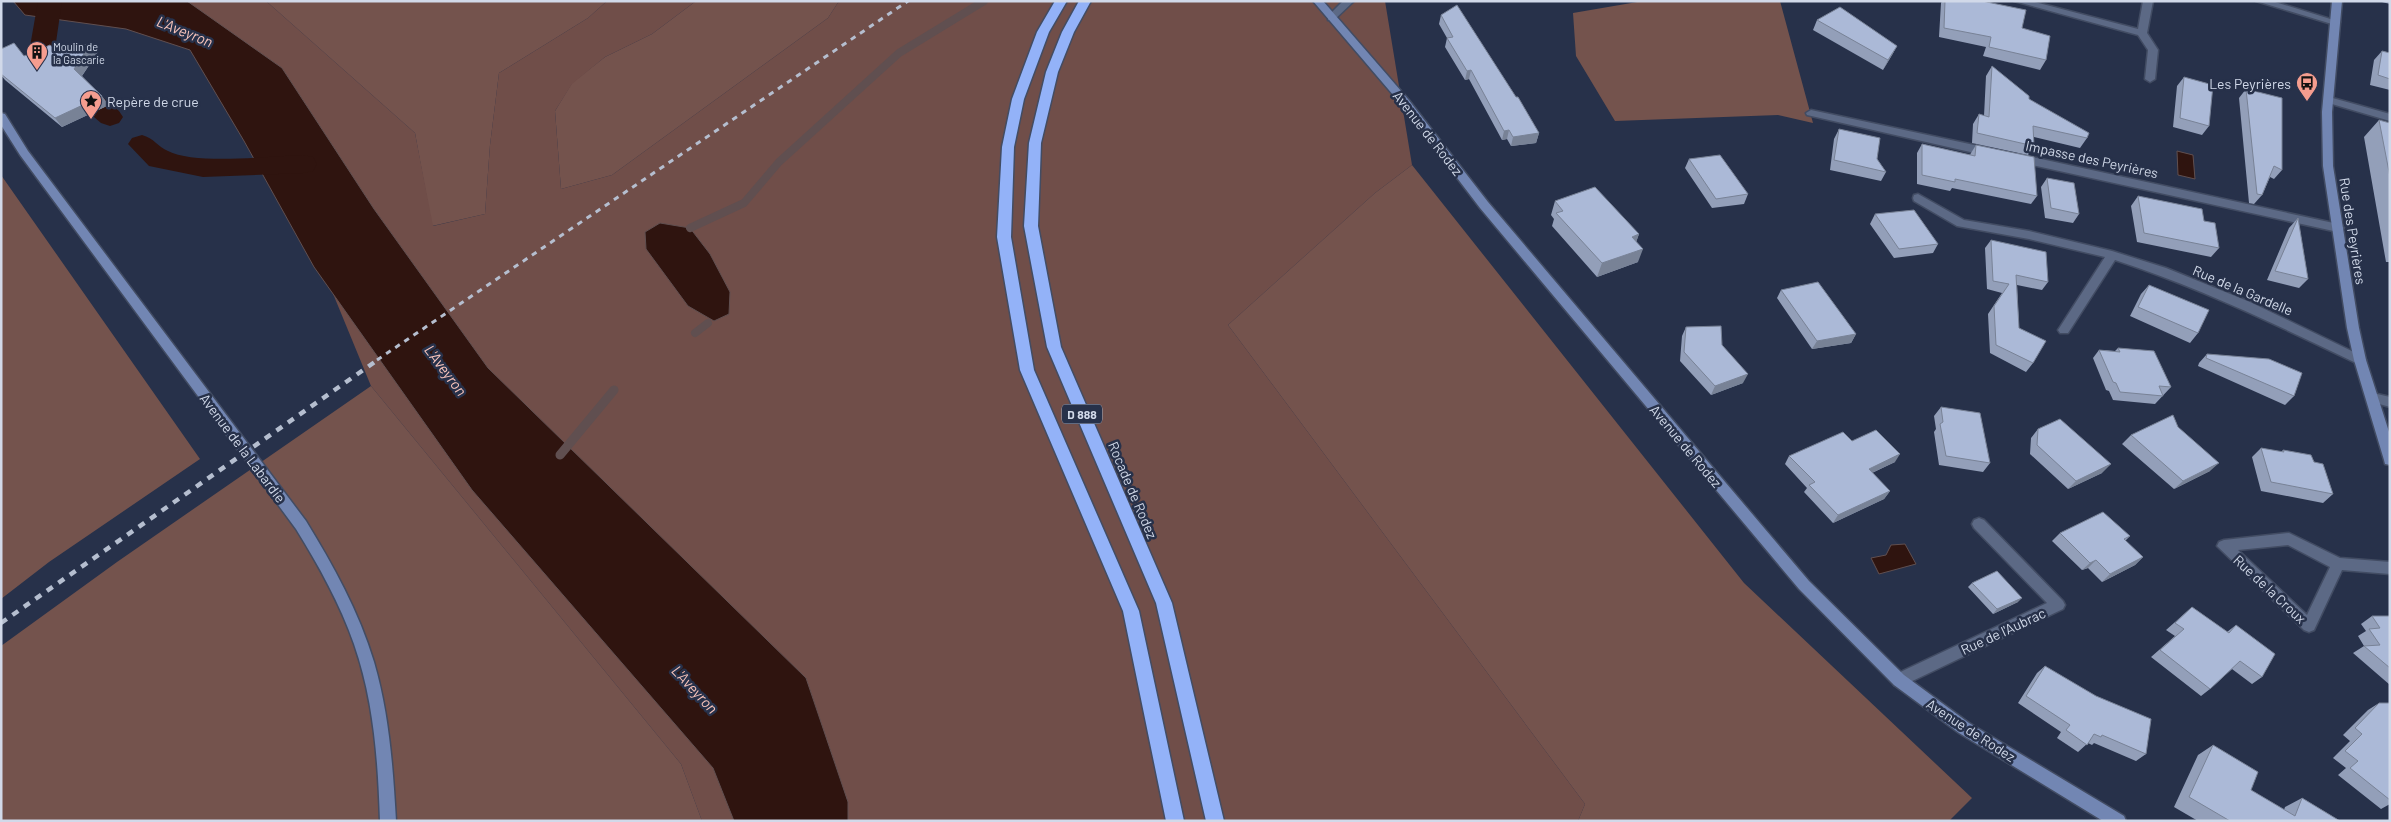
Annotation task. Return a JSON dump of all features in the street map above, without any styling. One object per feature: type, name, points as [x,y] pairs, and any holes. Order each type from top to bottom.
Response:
[{"type":"highway","name":"D 888","points":[[1061,1],[1043,32],[1018,99],[1008,147],[1004,238],[1027,370],[1131,611],[1175,821]]},
{"type":"highway","name":"Rocade de Rodez","points":[[1085,1],[1068,32],[1052,72],[1035,143],[1031,226],[1054,347],[1164,604],[1215,821]]},
{"type":"street","name":"Avenue de Rodez","points":[[1318,1],[1404,101],[1484,205],[1804,585],[1899,680],[1964,728],[2118,821]]},
{"type":"street","points":[[1331,18],[1348,1]]},
{"type":"street","points":[[2019,1],[2142,33],[2153,50],[2150,79]]},
{"type":"street","points":[[2142,33],[2148,1]]},
{"type":"street","points":[[2261,1],[2335,22]]},
{"type":"street","name":"Rue des Peyrières","points":[[2337,1],[2329,100],[2328,166],[2360,360],[2373,398],[2390,460]]},
{"type":"street","points":[[2329,100],[2390,118]]},
{"type":"street","name":"Impasse des Peyrières","points":[[1811,113],[2338,228]]},
{"type":"street","name":"Avenue de la Labardie","points":[[1,116],[24,153],[301,525],[326,565],[367,661],[378,711],[386,767],[388,821]]},
{"type":"street","name":"Rue de la Gardelle","points":[[1918,198],[1961,223],[2030,235],[2112,255],[2162,272],[2246,305],[2360,360]]},
{"type":"street","points":[[2064,330],[2112,255]]},
{"type":"street","points":[[2373,398],[2390,402]]},
{"type":"street","name":"Rue de l'Aubrac","points":[[1899,680],[2058,605],[1979,524]]},
{"type":"street","name":"Rue de la Croux","points":[[2338,564],[2309,626],[2224,546],[2289,539],[2338,564],[2390,568]]},
{"type":"shaded area","points":[[169,1],[266,1],[415,133],[433,226],[485,214],[490,145],[499,73],[588,18],[607,1],[696,1],[652,34],[605,57],[572,84],[555,111],[561,189],[612,175],[828,18],[839,1],[1385,1],[1412,165],[1375,193],[1228,325],[1585,804],[1578,821],[702,821],[681,764],[371,386],[313,245]]},
{"type":"shaded area","points":[[266,1],[607,1],[588,18],[499,73],[490,145],[485,214],[432,226],[415,133]]},
{"type":"shaded area","points":[[696,1],[839,1],[828,18],[612,175],[561,189],[555,111],[572,83],[605,57],[652,34]]},
{"type":"shaded area","points":[[1643,1],[1780,1],[1813,123],[1778,115],[1615,121],[1576,56],[1573,13]]},
{"type":"shaded area","points":[[1412,165],[1744,583],[1972,798],[1949,821],[1578,821],[1585,804],[1228,325],[1375,193]]},
{"type":"shaded area","points":[[1,175],[200,459],[49,562],[1,599]]},
{"type":"shaded area","points":[[371,386],[681,764],[702,821],[1,821],[1,646],[117,562]]},
{"type":"water","name":"L'Aveyron","points":[[13,1],[187,1],[282,68],[374,209],[488,368],[806,678],[848,802],[848,821],[734,821],[713,768],[472,490],[314,267],[244,141],[190,50],[126,29],[25,15]]},
{"type":"water","points":[[2177,151],[2193,155],[2195,179],[2178,175]]},
{"type":"water","points":[[660,223],[690,228],[710,254],[730,292],[729,314],[714,321],[688,306],[646,249],[645,232]]},
{"type":"water","points":[[1905,544],[1916,564],[1879,574],[1871,558],[1886,555],[1891,545]]},
{"type":"building","points":[[1945,1],[1982,1],[2026,10],[2022,28],[2050,36],[2046,60],[1989,47],[1991,37],[1944,28]]},
{"type":"building","points":[[1457,5],[1516,97],[1518,97],[1539,133],[1513,137],[1509,130],[1504,131],[1471,70],[1467,71],[1447,38],[1453,37],[1441,15]]},
{"type":"building","points":[[1840,7],[1897,46],[1888,60],[1817,20]]},
{"type":"building","points":[[14,43],[24,56],[50,45],[60,53],[91,43],[74,69],[102,96],[55,118],[1,74],[1,49]]},
{"type":"building","points":[[2382,51],[2390,53],[2390,79],[2378,75]]},
{"type":"building","points":[[1992,66],[2029,96],[2029,99],[2089,133],[2087,138],[2033,126],[2034,146],[1977,133],[1979,114],[1989,117]]},
{"type":"building","points":[[2184,77],[2213,85],[2209,126],[2180,118]]},
{"type":"building","points":[[2246,89],[2282,98],[2282,170],[2274,166],[2262,195],[2257,194]]},
{"type":"building","points":[[2379,120],[2390,123],[2390,177]]},
{"type":"building","points":[[1839,129],[1880,138],[1877,159],[1886,172],[1834,160]]},
{"type":"building","points":[[1922,144],[1975,156],[1976,145],[2034,157],[2037,196],[1955,179],[1955,182],[1922,175]]},
{"type":"building","points":[[1720,155],[1748,194],[1716,199],[1689,159]]},
{"type":"building","points":[[2047,178],[2074,183],[2079,214],[2051,208]]},
{"type":"building","points":[[1595,187],[1639,234],[1632,237],[1643,249],[1602,263],[1556,213],[1563,211],[1555,201]]},
{"type":"building","points":[[2138,196],[2202,209],[2204,221],[2215,223],[2219,248],[2144,233]]},
{"type":"building","points":[[1914,210],[1938,244],[1899,249],[1875,214]]},
{"type":"building","points":[[2298,218],[2308,279],[2275,271]]},
{"type":"building","points":[[1991,240],[2046,252],[2048,282],[2016,275],[2019,328],[2046,341],[2033,363],[1996,345],[1994,306],[2009,284],[1993,281]]},
{"type":"building","points":[[1818,282],[1856,334],[1817,341],[1781,290]]},
{"type":"building","points":[[2149,285],[2209,310],[2198,333],[2138,307]]},
{"type":"building","points":[[1721,326],[1722,345],[1748,374],[1715,386],[1684,352],[1686,327]]},
{"type":"building","points":[[2118,348],[2154,351],[2171,387],[2159,386],[2163,396],[2120,392],[2116,383],[2113,382],[2099,350],[2120,352]]},
{"type":"building","points":[[2207,354],[2269,359],[2302,373],[2294,396],[2206,358]]},
{"type":"building","points":[[1941,407],[1980,413],[1990,463],[1946,456],[1940,424],[1943,422]]},
{"type":"building","points":[[2173,415],[2178,427],[2219,463],[2183,481],[2131,435]]},
{"type":"building","points":[[2060,419],[2111,464],[2076,481],[2037,445],[2038,429]]},
{"type":"building","points":[[1876,430],[1900,454],[1869,469],[1890,491],[1838,515],[1809,485],[1815,482],[1789,456],[1843,432],[1852,441]]},
{"type":"building","points":[[2261,448],[2311,455],[2314,462],[2323,464],[2333,494],[2271,482]]},
{"type":"building","points":[[2103,512],[2130,536],[2124,539],[2143,557],[2110,574],[2096,560],[2090,563],[2060,533]]},
{"type":"building","points":[[1997,571],[2022,598],[1997,609],[1972,583]]},
{"type":"building","points":[[2192,607],[2229,633],[2236,625],[2275,654],[2262,677],[2240,661],[2210,689],[2160,650],[2184,629],[2175,623]]},
{"type":"building","points":[[2372,616],[2390,616],[2390,668],[2364,646],[2380,645],[2369,629],[2380,628]]},
{"type":"building","points":[[2045,666],[2096,696],[2151,719],[2146,754],[2102,735],[2101,737],[2094,734],[2087,745],[2066,730],[2070,725],[2026,696]]},
{"type":"building","points":[[2379,703],[2390,703],[2390,800],[2350,768],[2358,761],[2345,751],[2362,734],[2355,728]]},
{"type":"building","points":[[2213,745],[2258,772],[2251,790],[2295,816],[2302,798],[2340,821],[2230,821],[2189,797]]},
{"type":"waterway","points":[[50,1],[41,58],[110,117]]},
{"type":"waterway","points":[[690,228],[744,203],[779,162],[899,53],[984,1]]},
{"type":"waterway","points":[[142,144],[159,159],[203,168],[303,164]]},
{"type":"waterway","points":[[695,333],[708,323]]},
{"type":"waterway","points":[[560,455],[614,390]]},
{"type":"railway","points":[[377,360],[908,1]]},
{"type":"railway","points":[[1,623],[379,359]]},
{"type":"place","name":"Moulin de la Gascarie","points":[[37,71]]},
{"type":"place","name":"Les Peyrières","points":[[2307,102]]},
{"type":"place","name":"Repère de crue","points":[[91,120]]}]
